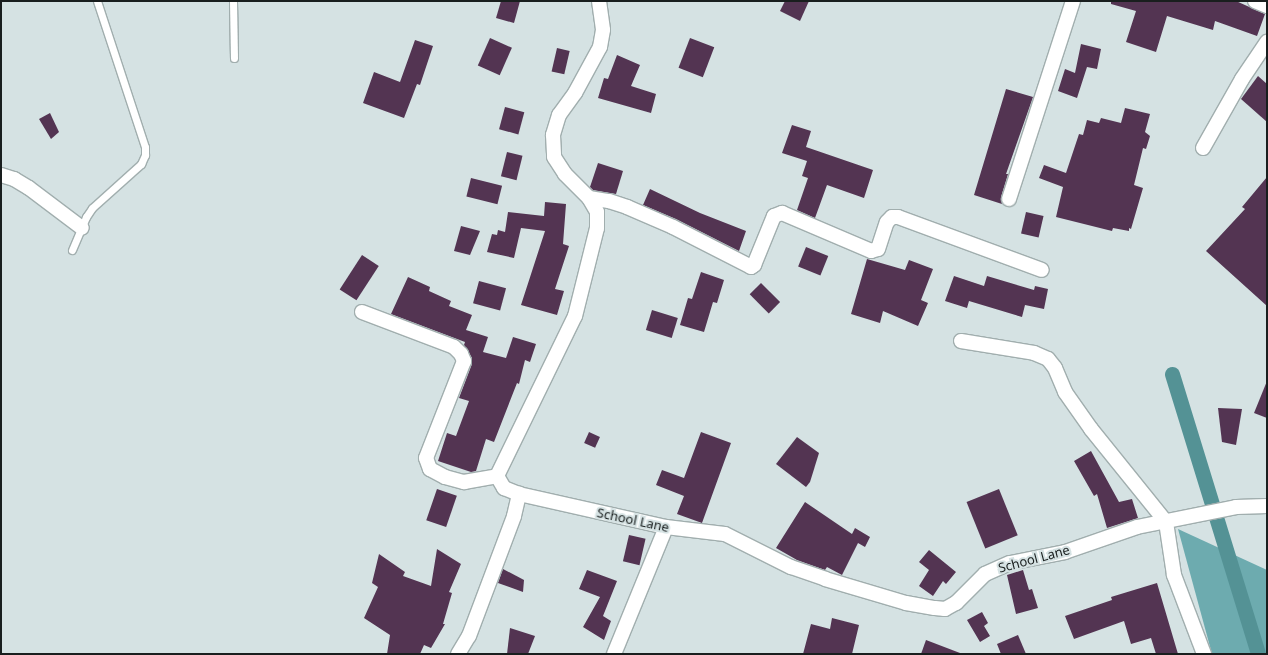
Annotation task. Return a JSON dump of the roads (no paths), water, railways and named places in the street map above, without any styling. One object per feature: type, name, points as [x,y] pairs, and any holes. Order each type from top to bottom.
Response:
[{"type":"street","points":[[362,312],[454,347],[461,354],[464,361],[426,458],[430,469],[445,477],[464,482],[498,476],[575,316],[597,228],[597,212],[589,198],[565,174],[554,157],[553,135],[559,115],[575,93],[600,47],[603,30],[599,1]]},
{"type":"street","points":[[1009,199],[1074,1]]},
{"type":"street","points":[[1255,1],[1267,6]]},
{"type":"street","points":[[1203,148],[1242,79],[1267,42]]},
{"type":"street","points":[[1,175],[14,179],[29,188],[82,228]]},
{"type":"street","points":[[589,198],[609,201],[627,207],[673,227],[751,268],[754,265],[774,216],[782,213],[872,251],[878,249],[887,222],[892,217],[898,217],[1042,270]]},
{"type":"street","points":[[961,341],[1034,353],[1048,359],[1055,368],[1065,392],[1091,429],[1166,522],[1174,575],[1204,654]]},
{"type":"street","name":"School Lane","points":[[498,476],[504,488],[519,494],[666,528],[725,534],[791,567],[825,579],[906,603],[945,609],[956,603],[985,574],[1010,563],[1064,552],[1137,527],[1236,507],[1267,506]]},
{"type":"street","points":[[458,654],[469,636],[514,516],[519,494]]},
{"type":"street","points":[[614,654],[666,528]]},
{"type":"lane","points":[[72,250],[86,217],[92,208],[141,164],[145,155],[142,139],[97,1]]},
{"type":"lane","points":[[233,1],[234,58]]},
{"type":"waterway","points":[[1172,374],[1258,654]]}]
